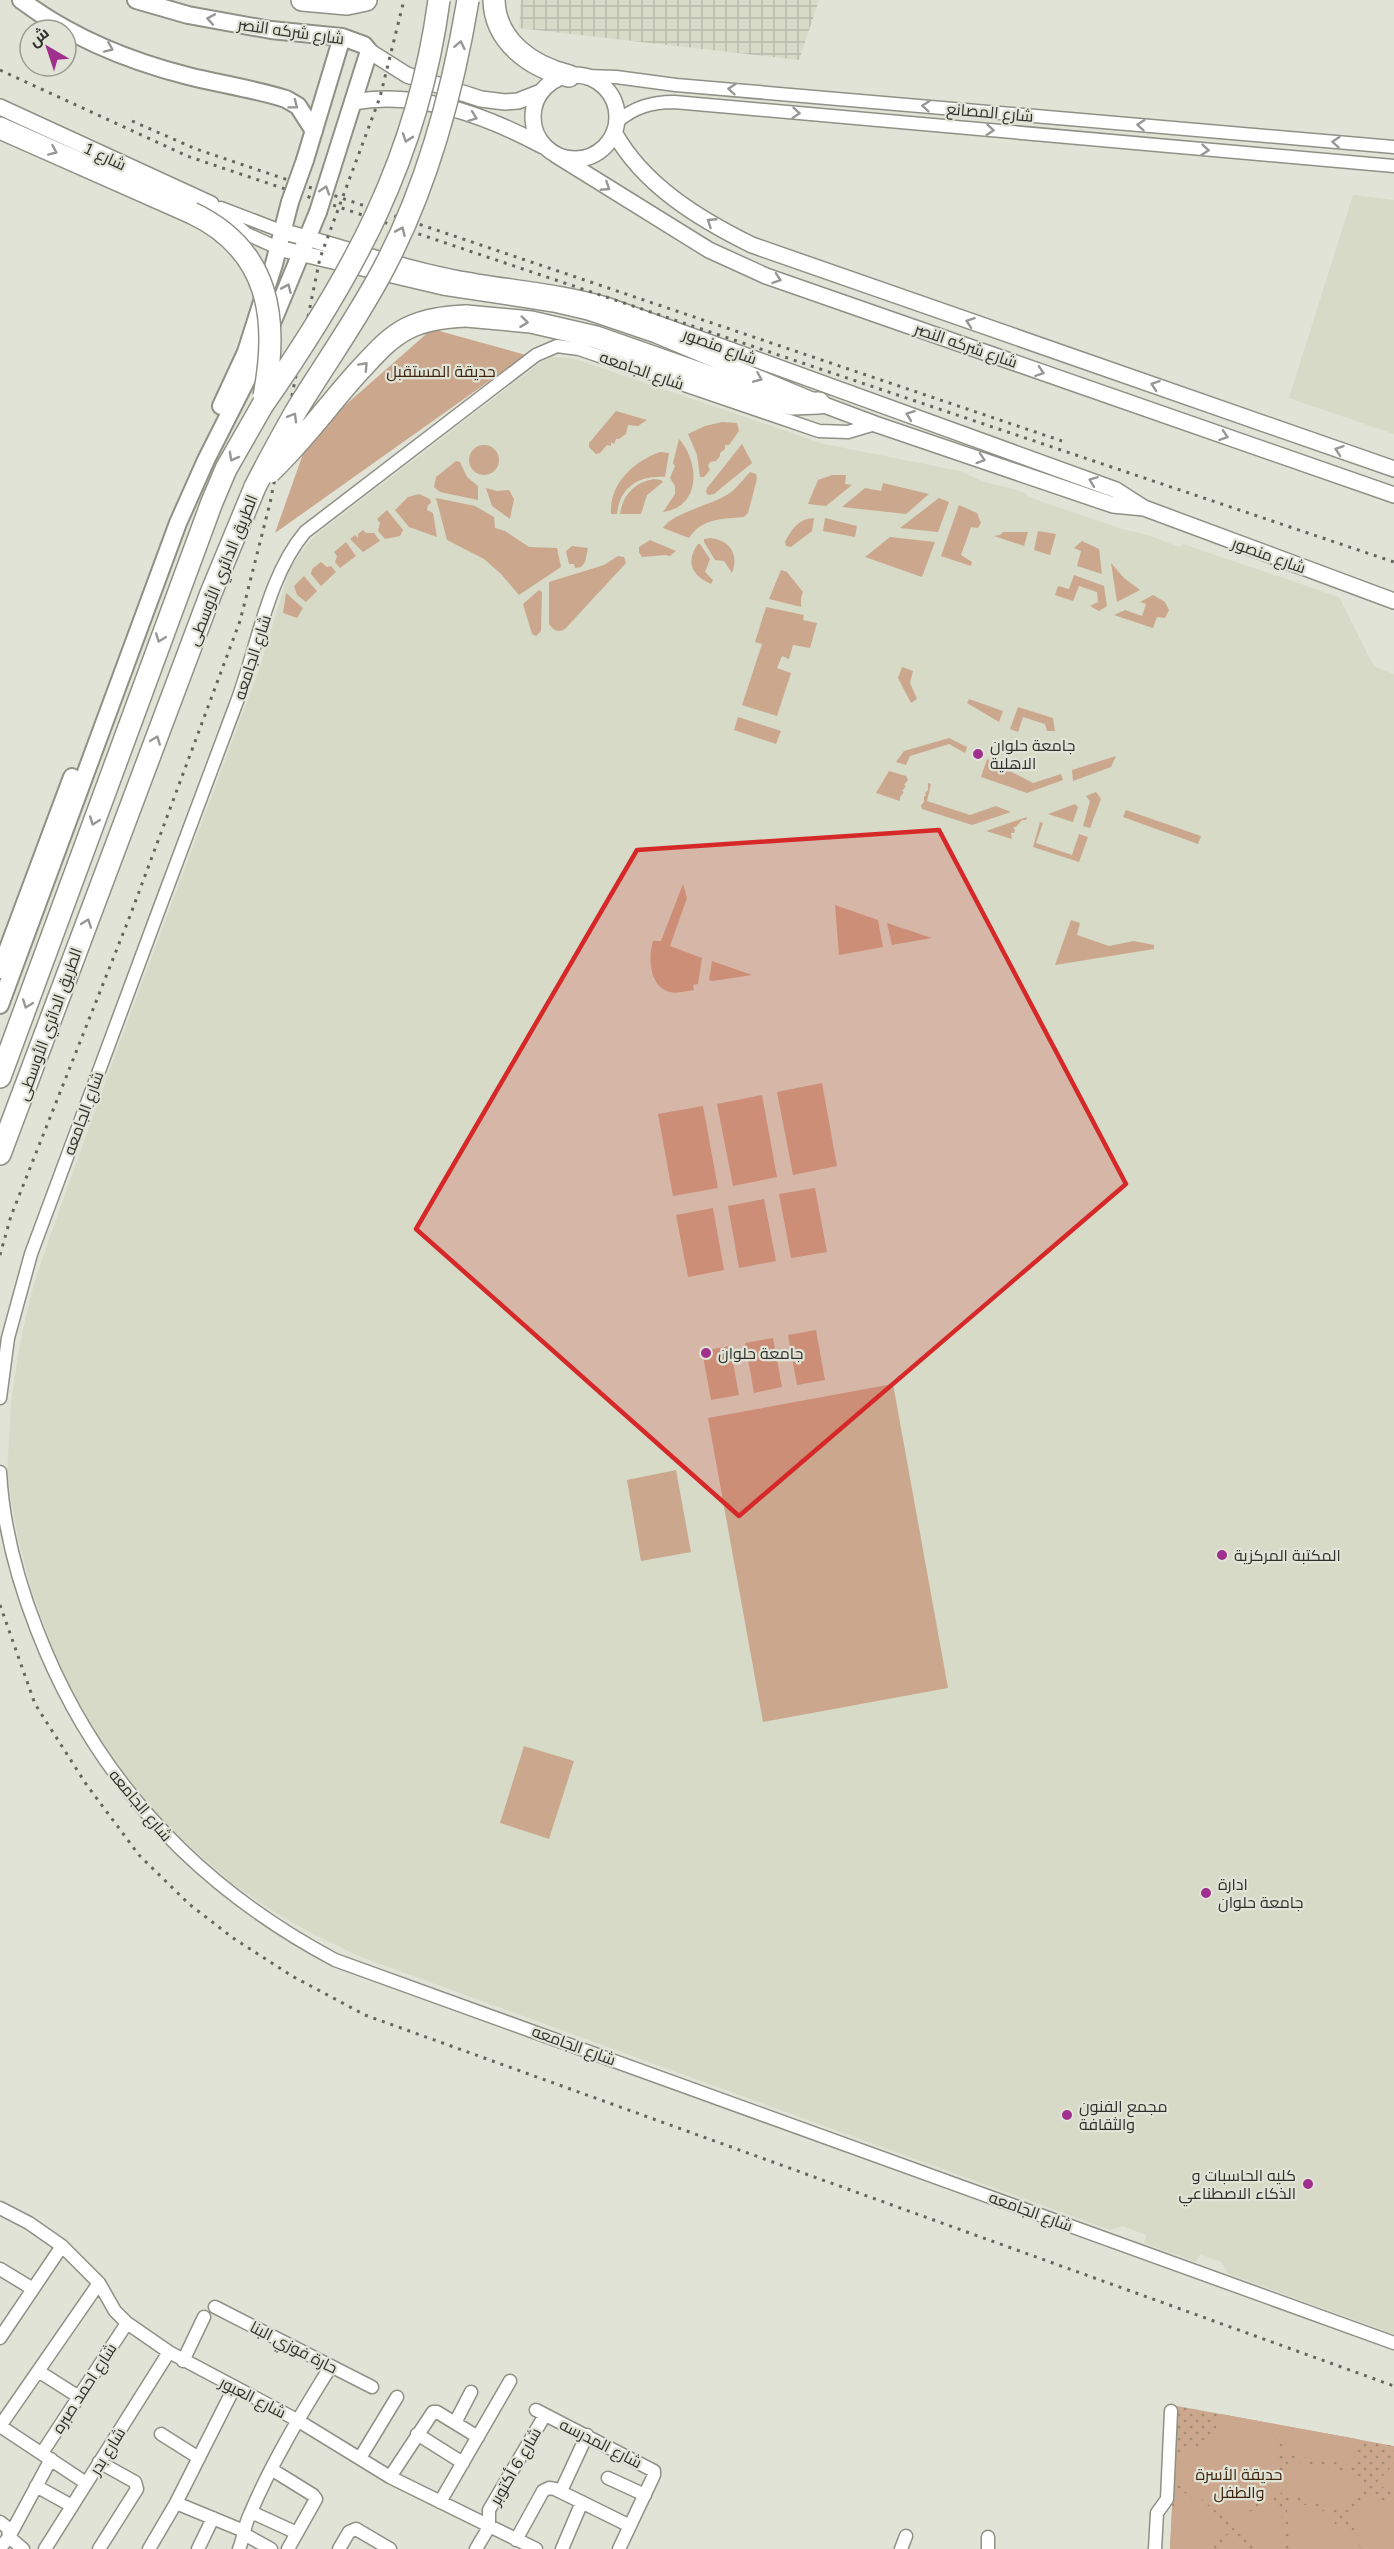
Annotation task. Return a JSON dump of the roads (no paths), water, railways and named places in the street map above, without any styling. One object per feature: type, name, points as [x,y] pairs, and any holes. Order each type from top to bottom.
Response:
[{"type":"highway","points":[[302,0],[347,4],[366,0]]},
{"type":"highway","name":"الطريق الدائري الأوسطى","points":[[0,1077],[226,469],[262,406],[331,302],[378,212],[412,121],[426,72],[439,0]]},
{"type":"highway","name":"الطريق الدائري الأوسطى","points":[[0,1154],[204,612],[255,487],[296,411],[366,300],[405,223],[438,130],[452,78],[468,0]]},
{"type":"highway","points":[[494,0],[498,21],[504,35],[514,48],[539,66],[577,76]]},
{"type":"highway","points":[[0,128],[201,208],[209,221],[232,239],[262,286],[270,311],[272,339],[270,367],[262,406]]},
{"type":"highway","points":[[255,487],[289,453],[333,399],[391,338],[427,321],[466,316],[531,322],[574,331],[779,401],[792,404],[819,403]]},
{"type":"main road","points":[[21,0],[76,33],[139,60],[187,75],[286,99],[298,106],[314,131]]},
{"type":"main road","name":"شارع شركه النصر","points":[[136,0],[188,15],[271,30],[342,37],[356,41],[369,51]]},
{"type":"main road","points":[[0,970],[174,508],[246,352],[342,37]]},
{"type":"main road","points":[[0,1005],[178,523],[206,460],[258,357],[318,212],[369,51]]},
{"type":"street","name":"شارع شركه النصر","points":[[369,51],[407,75],[481,99],[505,102],[524,99],[541,92]]},
{"type":"street","points":[[354,102],[390,97],[431,104],[490,123],[543,146],[556,155],[571,159],[587,158],[601,151],[616,127],[616,107],[610,93],[599,83],[577,76],[553,81],[541,92],[533,115],[535,131],[543,146]]},
{"type":"street","name":"شارع المصانع","points":[[577,76],[616,77],[676,85],[1394,147]]},
{"type":"street","name":"شارع المصانع","points":[[616,127],[636,108],[662,102],[1394,166]]},
{"type":"street","name":"شارع 1","points":[[0,107],[278,248]]},
{"type":"street","points":[[950,126],[952,109]]},
{"type":"street","name":"شارع شركه النصر","points":[[616,127],[630,158],[652,181],[722,229],[768,252],[1394,469]]},
{"type":"street","name":"شارع شركه النصر","points":[[556,155],[709,250],[766,276],[1394,495]]},
{"type":"street","name":"شارع 1","points":[[201,208],[281,231]]},
{"type":"street","name":"شارع منصور","points":[[281,231],[304,245],[443,287],[554,304],[588,312],[657,335],[875,424],[1113,505],[1133,509],[1144,508]]},
{"type":"street","name":"شارع منصور","points":[[278,248],[304,245],[454,278],[556,293],[609,306],[1116,490],[1144,508],[1394,601]]},
{"type":"street","name":"شارع الجامعه","points":[[0,1398],[8,1338],[31,1254],[240,696],[277,578],[288,554],[305,532],[536,355],[557,346],[579,349],[819,431],[848,432],[875,424]]},
{"type":"street","name":"شارع الجامعه","points":[[0,1472],[9,1538],[23,1593],[57,1678],[86,1732],[121,1784],[161,1831],[206,1874],[281,1929],[335,1959],[1394,2343]]},
{"type":"street","name":"شارع العبور","points":[[0,2208],[29,2223],[62,2246],[99,2283],[115,2311],[127,2323],[183,2361],[297,2420],[390,2476],[536,2549]]},
{"type":"street","points":[[0,2338],[62,2246]]},
{"type":"street","points":[[0,2269],[33,2289]]},
{"type":"street","points":[[86,2483],[1,2422],[99,2283]]},
{"type":"street","name":"حارة فوزي البنا","points":[[215,2307],[372,2387]]},
{"type":"street","points":[[183,2361],[204,2318]]},
{"type":"street","name":"شارع احمد صبره","points":[[0,2548],[9,2537],[36,2486],[46,2456],[79,2397],[127,2323]]},
{"type":"street","name":"شارع بدر","points":[[45,2549],[169,2352]]},
{"type":"street","points":[[239,2549],[250,2512],[271,2469],[297,2420],[332,2366]]},
{"type":"street","points":[[38,2371],[79,2397]]},
{"type":"street","points":[[440,2502],[510,2381]]},
{"type":"street","points":[[149,2549],[176,2503],[234,2388]]},
{"type":"street","points":[[455,2423],[471,2392]]},
{"type":"street","points":[[360,2458],[397,2397]]},
{"type":"street","points":[[1155,2549],[1157,2513],[1167,2499],[1171,2411]]},
{"type":"street","points":[[390,2476],[433,2412],[437,2412],[478,2437]]},
{"type":"street","name":"شارع المدرسه","points":[[540,2413],[651,2468],[654,2475],[620,2549]]},
{"type":"street","name":"شارع 6 أكتوبر","points":[[476,2549],[489,2527],[489,2510],[540,2413]]},
{"type":"street","points":[[161,2434],[199,2458]]},
{"type":"street","points":[[417,2434],[463,2463]]},
{"type":"street","points":[[561,2491],[587,2435]]},
{"type":"street","points":[[99,2462],[135,2482],[137,2488],[99,2549]]},
{"type":"street","points":[[271,2469],[315,2497],[315,2502],[288,2549]]},
{"type":"street","points":[[608,2478],[645,2495]]},
{"type":"street","points":[[36,2486],[72,2506]]},
{"type":"street","points":[[516,2540],[543,2491],[552,2488],[630,2526]]},
{"type":"street","points":[[562,2549],[582,2502]]},
{"type":"street","points":[[176,2503],[244,2533],[271,2549]]},
{"type":"street","points":[[250,2512],[297,2533]]},
{"type":"street","points":[[198,2549],[213,2518]]},
{"type":"street","points":[[0,2522],[8,2528],[9,2537],[23,2549]]},
{"type":"street","points":[[339,2549],[349,2532],[356,2529],[390,2549]]},
{"type":"street","points":[[901,2549],[906,2536]]},
{"type":"railway","points":[[0,1255],[11,1216],[130,916],[240,621],[270,503],[320,258],[380,97],[404,0]]},
{"type":"railway","points":[[0,70],[187,156],[1394,562]]},
{"type":"railway","points":[[132,121],[196,149],[1062,441]]},
{"type":"railway","points":[[0,1605],[35,1704],[86,1784],[139,1855],[189,1904],[233,1938],[292,1976],[365,2015],[1394,2386]]},
{"type":"place","name":"جامعة حلوان الاهلية","points":[[978,754]]},
{"type":"place","name":"جامعة حلوان","points":[[706,1353]]},
{"type":"place","name":"المكتبة المركزية","points":[[1222,1555]]},
{"type":"place","name":"ادارة جامعة حلوان","points":[[1206,1893]]},
{"type":"place","name":"مجمع الفنون والثقافة","points":[[1067,2115]]},
{"type":"place","name":"كليه الحاسبات و الذكاء الاصطناعي","points":[[1308,2184]]},
{"type":"park label","name":"حديقة المستقبل","points":[[441,371]]},
{"type":"park label","name":"حديقة الأسرة والطفل","points":[[1239,2483]]}]
